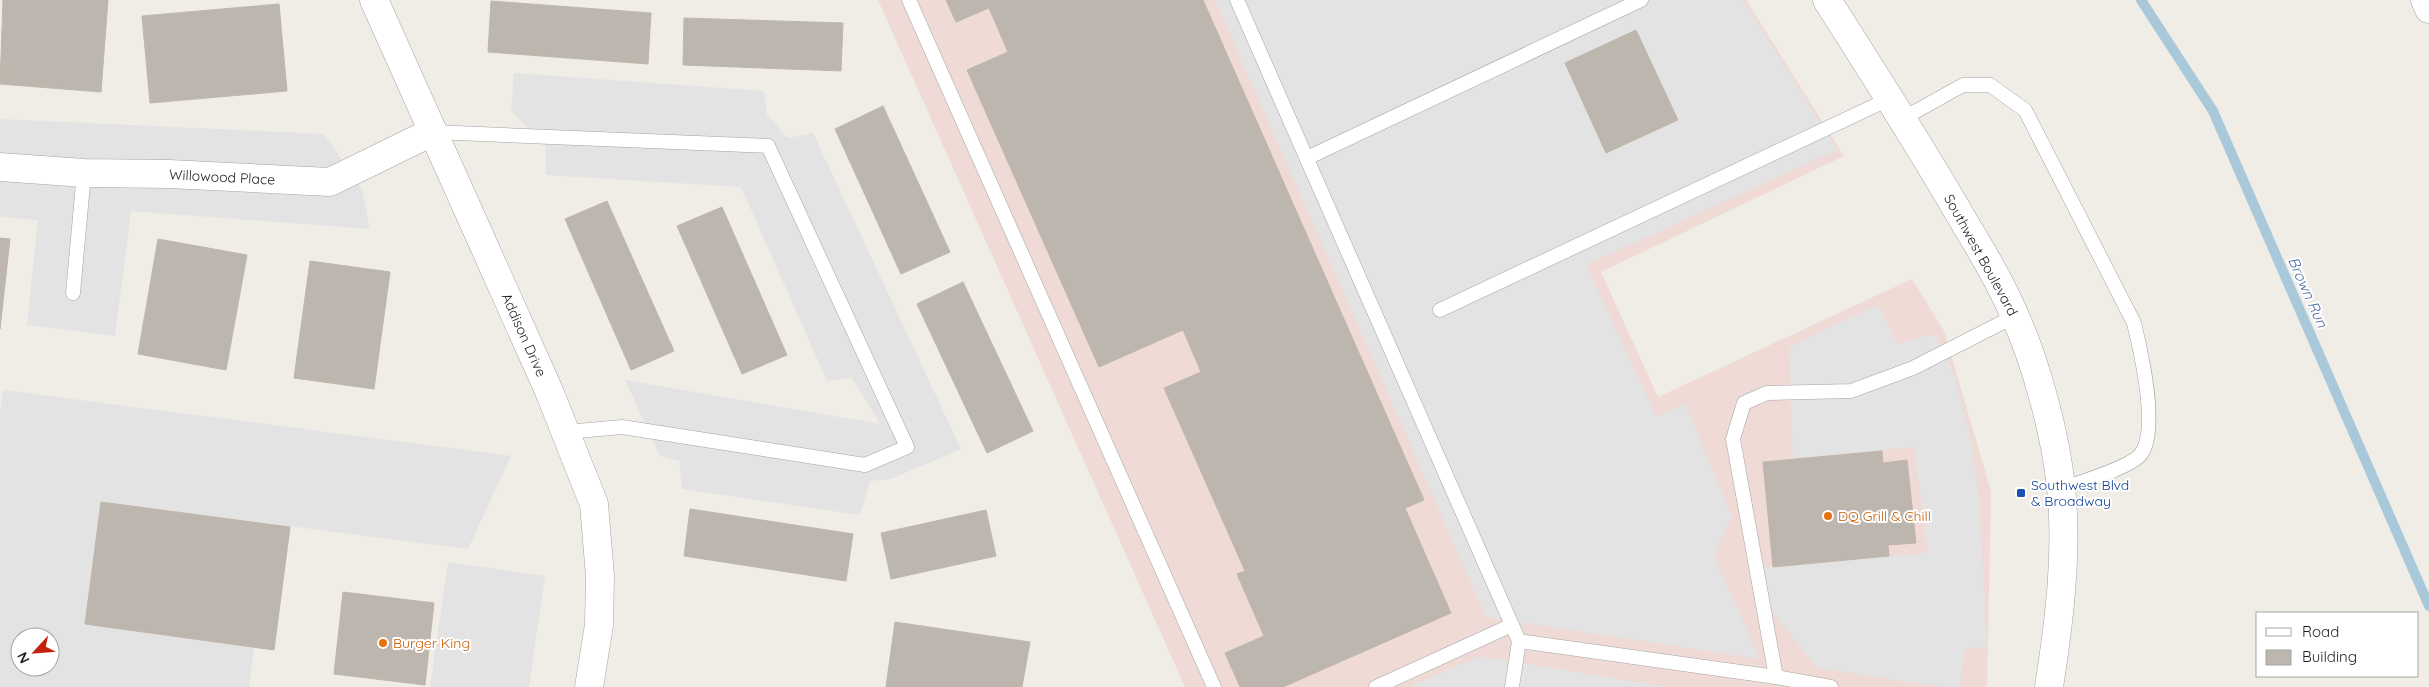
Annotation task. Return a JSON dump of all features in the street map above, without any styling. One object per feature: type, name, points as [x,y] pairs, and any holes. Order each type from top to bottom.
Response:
[{"type":"street","name":"Addison Drive","points":[[374,0],[541,373],[594,504],[600,576],[599,625],[589,687]]},
{"type":"street","name":"Southwest Boulevard","points":[[1827,0],[2000,284],[2015,316],[2042,394],[2056,453],[2061,489],[2063,555],[2059,619],[2048,687]]},
{"type":"street","points":[[2425,0],[2429,9]]},
{"type":"street","name":"Willowood Place","points":[[0,167],[84,173],[169,174],[330,182],[432,132]]},
{"type":"lane","points":[[909,0],[1214,687]]},
{"type":"lane","points":[[1237,0],[1519,641],[1512,687]]},
{"type":"lane","points":[[1307,158],[1642,0]]},
{"type":"lane","points":[[1440,310],[1895,109],[1963,86],[1990,85],[2025,110],[2134,323],[2143,362],[2148,411],[2148,439],[2141,455],[2114,470],[2061,489]]},
{"type":"lane","points":[[432,132],[768,146],[907,448],[865,465],[622,427],[566,432]]},
{"type":"lane","points":[[73,294],[84,173]]},
{"type":"lane","points":[[1776,677],[1733,439],[1744,403],[1767,393],[1851,390],[1914,368],[2015,316]]},
{"type":"lane","points":[[1376,687],[1512,625]]},
{"type":"lane","points":[[1519,641],[1776,677],[1831,687]]},
{"type":"shaded area","points":[[878,0],[1746,0],[1844,156],[1601,272],[1658,397],[1912,279],[1944,331],[1991,491],[1987,687],[1185,687]]},
{"type":"shaded area","points":[[1215,0],[1743,0],[1837,150],[1586,265],[1656,416],[1685,404],[1732,516],[1714,556],[1760,659],[1486,617]]},
{"type":"shaded area","points":[[514,73],[764,91],[767,115],[788,138],[813,133],[961,449],[891,479],[870,481],[860,515],[682,489],[679,461],[660,456],[625,380],[880,424],[852,378],[827,381],[741,187],[546,175],[546,147],[511,110]]},
{"type":"shaded area","points":[[0,119],[324,134],[362,189],[370,229],[131,211],[115,336],[27,325],[38,220],[0,217]]},
{"type":"shaded area","points":[[1878,305],[1897,344],[1935,334],[1955,377],[1971,440],[1979,497],[1987,645],[1964,651],[1960,687],[1942,687],[1817,668],[1761,597],[1755,568],[1928,553],[1914,447],[1793,459],[1789,347]]},
{"type":"shaded area","points":[[3,390],[511,456],[468,549],[101,502],[85,624],[254,647],[249,687],[0,687],[0,414]]},
{"type":"shaded area","points":[[448,562],[545,576],[529,687],[430,687]]},
{"type":"shaded area","points":[[1480,656],[1667,687],[1408,687]]},
{"type":"building","points":[[3,0],[108,0],[101,92],[0,84]]},
{"type":"building","points":[[946,0],[1203,0],[1424,500],[1405,508],[1451,613],[1283,687],[1240,687],[1225,653],[1264,636],[1237,574],[1245,571],[1164,388],[1201,372],[1183,330],[1099,367],[967,70],[1008,52],[989,8],[956,22]]},
{"type":"building","points":[[491,1],[651,13],[648,64],[488,52]]},
{"type":"building","points":[[279,4],[287,91],[150,103],[142,16]]},
{"type":"building","points":[[684,18],[843,23],[841,71],[683,65]]},
{"type":"building","points":[[1636,30],[1678,120],[1606,153],[1565,63]]},
{"type":"building","points":[[883,106],[950,252],[901,274],[835,129]]},
{"type":"building","points":[[607,201],[674,351],[631,370],[565,219]]},
{"type":"building","points":[[722,207],[787,355],[742,374],[677,226]]},
{"type":"building","points":[[0,238],[10,239],[0,329]]},
{"type":"building","points":[[158,239],[247,255],[226,370],[138,354]]},
{"type":"building","points":[[310,261],[390,272],[374,389],[294,378]]},
{"type":"building","points":[[963,282],[1033,431],[987,453],[917,304]]},
{"type":"building","points":[[1882,451],[1883,463],[1907,460],[1916,543],[1888,545],[1889,556],[1773,567],[1763,462]]},
{"type":"building","points":[[101,502],[290,527],[274,650],[85,624]]},
{"type":"building","points":[[690,509],[853,534],[846,581],[684,556]]},
{"type":"building","points":[[986,510],[996,556],[891,579],[881,533]]},
{"type":"building","points":[[343,592],[434,603],[425,685],[334,674]]},
{"type":"building","points":[[895,622],[1030,642],[1022,687],[886,687]]},
{"type":"waterway","name":"Brown Run","points":[[2141,0],[2213,111],[2429,606]]},
{"type":"place","name":"Southwest Blvd & Broadway","points":[[2021,493]]},
{"type":"place","name":"DQ Grill & Chill","points":[[1828,516]]},
{"type":"place","name":"Burger King","points":[[383,643]]}]
